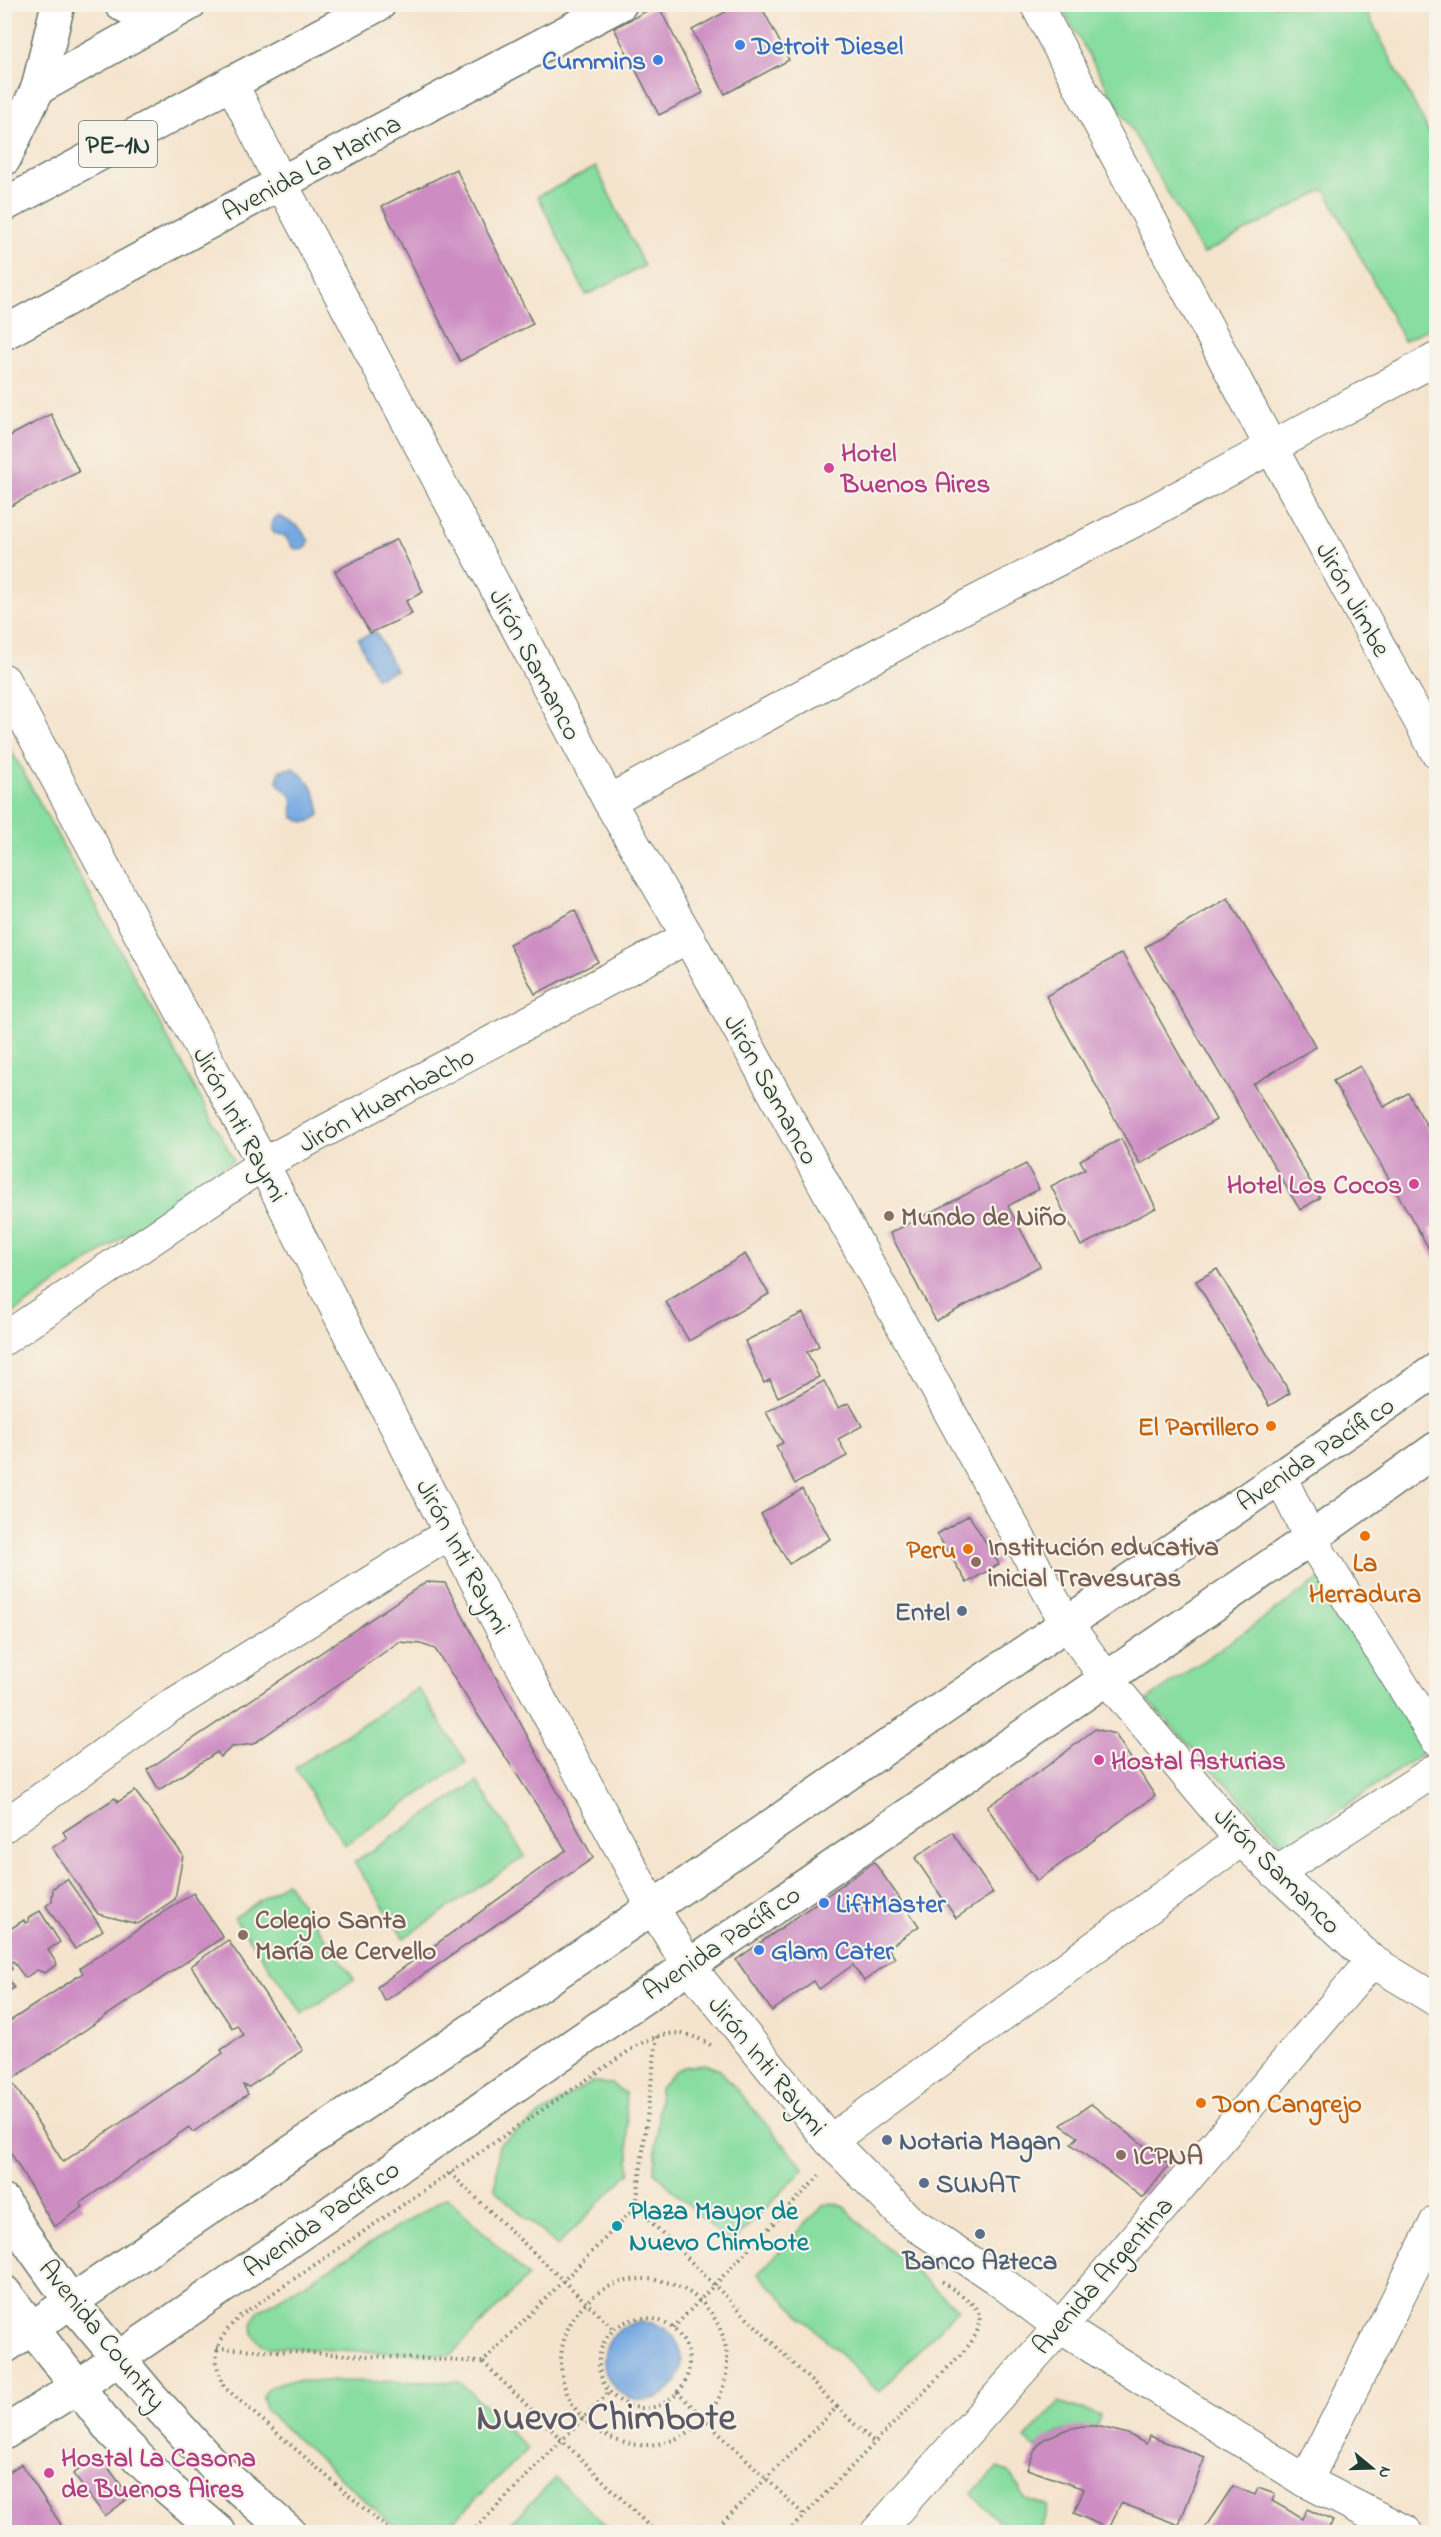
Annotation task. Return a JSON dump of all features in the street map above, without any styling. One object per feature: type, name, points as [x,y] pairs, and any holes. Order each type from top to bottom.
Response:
[{"type":"main road","points":[[4,159],[38,88],[58,4]]},
{"type":"main road","points":[[121,4],[156,21]]},
{"type":"main road","points":[[4,104],[38,88],[189,4]]},
{"type":"main road","name":"PE-1N","points":[[4,205],[379,4]]},
{"type":"main road","name":"Avenida La Marina","points":[[4,333],[280,183],[620,4]]},
{"type":"main road","name":"Avenida Pacífico","points":[[4,2347],[653,1908],[1437,1370]]},
{"type":"main road","name":"Avenida Pacífico","points":[[4,2433],[76,2387],[1310,1539],[1437,1449]]},
{"type":"main road","name":"Avenida Country","points":[[4,2202],[21,2231],[72,2302],[118,2358],[215,2467],[289,2532]]},
{"type":"main road","name":"Avenida Country","points":[[4,2292],[76,2387],[121,2441],[168,2488],[219,2532]]},
{"type":"street","name":"Jirón Jimbe","points":[[1036,4],[1271,447],[1437,750]]},
{"type":"street","name":"Jirón Samanco","points":[[231,82],[280,183],[609,801],[688,938],[1066,1623],[1106,1678],[1241,1840],[1372,1961],[1437,2000]]},
{"type":"street","points":[[609,801],[963,608],[1132,522],[1437,359]]},
{"type":"street","name":"Jirón Inti Raymi","points":[[4,680],[263,1164],[450,1533],[653,1908],[687,1965],[823,2152],[907,2219],[997,2278],[1060,2326],[1306,2481],[1406,2532]]},
{"type":"street","name":"Jirón Huambacho","points":[[4,1339],[263,1164],[688,938]]},
{"type":"street","points":[[1280,1476],[1310,1539],[1437,1738]]},
{"type":"street","points":[[4,1826],[169,1707],[450,1533]]},
{"type":"street","points":[[1276,1873],[1437,1770]]},
{"type":"street","points":[[823,2152],[1241,1840]]},
{"type":"street","name":"Avenida Argentina","points":[[876,2532],[1060,2326],[1372,1961]]},
{"type":"street","points":[[1306,2481],[1437,2222]]},
{"type":"path","points":[[391,2532],[224,2387],[216,2370],[217,2348],[225,2331],[241,2315],[636,2046],[658,2035],[676,2032],[693,2035],[714,2046],[722,2055]]},
{"type":"path","points":[[483,2362],[636,2206],[658,2035]]},
{"type":"path","points":[[673,2328],[823,2172],[823,2152]]},
{"type":"path","points":[[823,2172],[832,2180]]},
{"type":"path","points":[[450,2173],[614,2329]]},
{"type":"path","points":[[636,2206],[874,2443]]},
{"type":"path","points":[[788,2532],[965,2350],[979,2332],[980,2316],[976,2309],[935,2275]]},
{"type":"path","points":[[651,2278],[680,2286],[700,2300],[719,2326],[727,2354],[725,2380],[715,2404],[698,2425],[676,2439],[650,2445],[624,2443],[600,2433],[583,2418],[567,2394],[561,2368],[564,2339],[576,2313],[597,2292],[623,2281],[651,2278]]},
{"type":"path","points":[[647,2318],[662,2321],[673,2328],[684,2341],[688,2354],[688,2369],[684,2383],[664,2403],[643,2407],[622,2402],[609,2392],[599,2366],[600,2350],[614,2329],[632,2319],[647,2318]]},
{"type":"path","points":[[217,2348],[483,2362],[655,2532]]},
{"type":"path","points":[[472,2532],[609,2392]]},
{"type":"path","points":[[677,2392],[805,2516]]},
{"type":"path","points":[[713,2532],[837,2406]]},
{"type":"green space","points":[[1060,5],[1363,5],[1436,146],[1436,324],[1404,341],[1325,189],[1203,254]]},
{"type":"green space","points":[[596,167],[644,266],[586,295],[538,196]]},
{"type":"green space","points":[[4,737],[234,1160],[5,1319],[4,1319]]},
{"type":"green space","points":[[1320,1579],[1433,1746],[1286,1847],[1147,1700]]},
{"type":"green space","points":[[418,1688],[466,1762],[345,1845],[295,1768]]},
{"type":"green space","points":[[477,1782],[525,1856],[404,1938],[354,1862]]},
{"type":"green space","points":[[286,1882],[354,1979],[303,2014],[234,1918]]},
{"type":"green space","points":[[704,2064],[720,2070],[804,2169],[730,2245],[654,2172],[660,2088],[673,2072],[684,2067]]},
{"type":"green space","points":[[591,2083],[611,2084],[625,2093],[630,2172],[557,2246],[495,2190],[499,2144]]},
{"type":"green space","points":[[447,2197],[528,2276],[451,2355],[269,2347],[263,2345],[255,2337],[252,2327],[259,2311]]},
{"type":"green space","points":[[833,2203],[844,2207],[867,2230],[958,2309],[879,2392],[758,2274],[824,2205]]},
{"type":"green space","points":[[287,2381],[460,2382],[528,2449],[442,2532],[400,2532],[265,2410],[263,2396],[265,2393],[273,2386]]},
{"type":"green space","points":[[1059,2402],[1100,2416],[1097,2426],[1064,2431],[1042,2442],[1036,2448],[1025,2439]]},
{"type":"green space","points":[[997,2468],[1009,2472],[1025,2498],[1048,2507],[1040,2532],[1010,2532],[971,2494]]},
{"type":"green space","points":[[556,2478],[612,2532],[502,2532]]},
{"type":"water","points":[[279,516],[299,527],[309,541],[307,547],[302,550],[293,548],[285,536],[274,533],[271,527],[273,519]]},
{"type":"water","points":[[376,632],[396,670],[376,678],[358,639]]},
{"type":"water","points":[[293,768],[304,777],[315,793],[320,814],[313,820],[304,822],[293,817],[292,798],[277,781],[280,770]]},
{"type":"water","points":[[643,2322],[658,2325],[671,2333],[679,2346],[682,2361],[679,2376],[671,2389],[658,2397],[643,2400],[628,2397],[615,2389],[607,2376],[604,2361],[607,2346],[615,2333],[628,2325]]},
{"type":"building","name":"Detroit Diesel","points":[[740,4],[760,4],[789,60],[725,94],[692,30]]},
{"type":"building","name":"Cummins","points":[[658,5],[703,93],[659,115],[614,28]]},
{"type":"building","points":[[456,169],[533,324],[460,361],[382,206]]},
{"type":"building","points":[[51,414],[79,472],[4,509],[4,439]]},
{"type":"building","points":[[397,539],[423,592],[406,601],[412,614],[370,633],[335,571]]},
{"type":"building","points":[[1228,898],[1316,1047],[1253,1084],[1320,1198],[1300,1210],[1145,947]]},
{"type":"building","points":[[575,910],[598,962],[535,994],[509,944]]},
{"type":"building","points":[[1122,953],[1216,1120],[1140,1164],[1046,996]]},
{"type":"building","name":"Hotel Los Cocos","points":[[1360,1066],[1384,1107],[1408,1093],[1436,1142],[1436,1226],[1430,1230],[1436,1241],[1436,1261],[1333,1081]]},
{"type":"building","points":[[1121,1139],[1156,1208],[1081,1246],[1051,1186],[1085,1169],[1080,1160]]},
{"type":"building","points":[[1026,1164],[1039,1189],[1008,1206],[1040,1266],[936,1321],[890,1233]]},
{"type":"building","points":[[745,1254],[769,1294],[689,1341],[666,1302]]},
{"type":"building","points":[[1217,1269],[1290,1393],[1269,1406],[1196,1281]]},
{"type":"building","points":[[803,1313],[819,1346],[807,1352],[819,1377],[778,1397],[770,1380],[764,1383],[745,1341]]},
{"type":"building","points":[[824,1381],[838,1408],[849,1403],[862,1426],[838,1439],[847,1456],[795,1484],[776,1446],[783,1443],[766,1412]]},
{"type":"building","points":[[802,1489],[830,1539],[789,1564],[761,1514]]},
{"type":"building","name":"Peru","points":[[969,1515],[999,1564],[967,1583],[937,1534]]},
{"type":"building","points":[[426,1582],[445,1583],[593,1858],[385,2001],[377,1987],[566,1850],[435,1649],[421,1644],[399,1642],[253,1744],[232,1747],[220,1757],[217,1752],[159,1790],[147,1770]]},
{"type":"building","points":[[1095,1729],[1115,1734],[1155,1796],[1037,1881],[987,1807],[1053,1762]]},
{"type":"building","points":[[135,1791],[183,1855],[175,1899],[138,1924],[98,1914],[52,1848],[67,1838],[63,1832],[115,1798],[118,1802]]},
{"type":"building","points":[[952,1832],[993,1893],[956,1918],[915,1858]]},
{"type":"building","points":[[874,1862],[919,1926],[888,1948],[895,1958],[864,1981],[853,1965],[819,1989],[814,1981],[772,2011],[736,1960]]},
{"type":"building","points":[[67,1879],[103,1930],[75,1949],[46,1906],[52,1901],[53,1888]]},
{"type":"building","points":[[193,1893],[223,1937],[11,2080],[63,2162],[223,2053],[221,2050],[243,2035],[237,2025],[232,2028],[191,1966],[228,1940],[303,2050],[249,2087],[243,2085],[248,2094],[193,2132],[189,2127],[80,2203],[83,2207],[54,2227],[4,2141],[4,2025],[83,1973],[80,1968]]},
{"type":"building","points":[[40,1911],[60,1942],[48,1950],[57,1964],[45,1973],[37,1970],[25,1978],[13,1961],[9,1964],[12,1969],[6,1974],[14,1988],[4,1994],[4,1933],[6,1936],[9,1934],[7,1931],[24,1920],[25,1923],[29,1921],[28,1918]]},
{"type":"building","name":"ICPNA","points":[[1091,2104],[1169,2165],[1143,2198],[1071,2144],[1078,2137],[1061,2125]]},
{"type":"building","points":[[1097,2426],[1128,2434],[1146,2444],[1149,2436],[1205,2457],[1179,2525],[1121,2503],[1109,2529],[1074,2513],[1084,2489],[1027,2469],[1036,2448],[1044,2439],[1068,2429]]},
{"type":"building","points":[[104,2462],[130,2497],[105,2516],[73,2474],[86,2465]]},
{"type":"building","points":[[21,2464],[66,2532],[4,2532],[4,2475]]},
{"type":"building","points":[[1233,2486],[1255,2495],[1258,2488],[1275,2494],[1272,2501],[1302,2518],[1307,2509],[1333,2521],[1328,2529],[1335,2532],[1202,2532]]},
{"type":"place","name":"Detroit Diesel","points":[[740,45]]},
{"type":"place","name":"Cummins","points":[[658,60]]},
{"type":"place","name":"Hotel Buenos Aires","points":[[829,468]]},
{"type":"place","name":"Hotel Los Cocos","points":[[1414,1184]]},
{"type":"place","name":"Mundo de Niño","points":[[889,1216]]},
{"type":"place","name":"El Parrillero","points":[[1271,1426]]},
{"type":"place","name":"La Herradura","points":[[1365,1536]]},
{"type":"place","name":"Peru","points":[[968,1549]]},
{"type":"place","name":"Institución educativa inicial Travesuras","points":[[976,1562]]},
{"type":"place","name":"Entel","points":[[962,1611]]},
{"type":"place","name":"Hostal Asturias","points":[[1099,1760]]},
{"type":"place","name":"LiftMaster","points":[[824,1903]]},
{"type":"place","name":"Colegio Santa María de Cervello","points":[[243,1935]]},
{"type":"place","name":"Glam Cater","points":[[759,1950]]},
{"type":"place","name":"Don Cangrejo","points":[[1201,2103]]},
{"type":"place","name":"Notaria Magan","points":[[887,2140]]},
{"type":"place","name":"ICPNA","points":[[1121,2155]]},
{"type":"place","name":"SUNAT","points":[[924,2183]]},
{"type":"place","name":"Plaza Mayor de Nuevo Chimbote","points":[[617,2226]]},
{"type":"place","name":"Banco Azteca","points":[[980,2234]]},
{"type":"place","name":"Hostal La Casona de Buenos Aires","points":[[49,2473]]},
{"type":"district","name":"Nuevo Chimbote","points":[[606,2415]]}]
